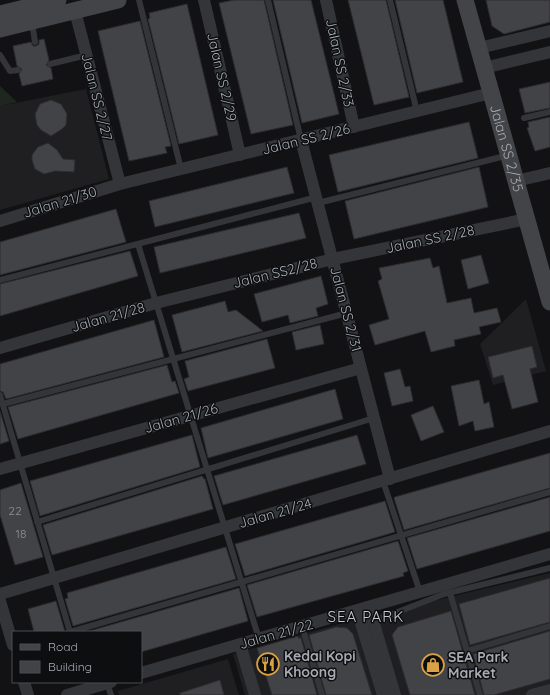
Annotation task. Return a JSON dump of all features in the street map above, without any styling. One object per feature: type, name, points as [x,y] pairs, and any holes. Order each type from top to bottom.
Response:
[{"type":"street","points":[[0,14],[30,10],[75,10],[118,0]]},
{"type":"street","name":"Jalan SS 2/29","points":[[204,0],[240,155]]},
{"type":"street","name":"Jalan SS 2/33","points":[[326,0],[354,127]]},
{"type":"street","name":"Jalan SS 2/35","points":[[465,0],[549,300]]},
{"type":"street","points":[[0,29],[30,10],[52,1]]},
{"type":"street","name":"Jalan SS 2/27","points":[[75,10],[120,184]]},
{"type":"street","points":[[479,48],[550,31]]},
{"type":"street","points":[[484,68],[550,52]]},
{"type":"street","name":"Jalan SS 2/26","points":[[120,184],[492,93]]},
{"type":"street","name":"Jalan SS 2/31","points":[[302,140],[374,418],[387,480]]},
{"type":"street","points":[[516,181],[550,172]]},
{"type":"street","name":"Jalan 21/30","points":[[0,221],[120,184]]},
{"type":"street","name":"Jalan SS 2/28","points":[[333,258],[526,218]]},
{"type":"street","name":"Jalan SS2/28","points":[[217,288],[333,258]]},
{"type":"street","name":"Jalan 21/28","points":[[0,348],[156,303],[217,288]]},
{"type":"street","name":"Jalan 21/26","points":[[0,469],[361,368]]},
{"type":"street","name":"Jalan 21/24","points":[[0,594],[550,431]]},
{"type":"street","name":"Jalan 21/22","points":[[142,673],[420,592],[445,590],[550,554]]},
{"type":"street","points":[[0,601],[12,642]]},
{"type":"street","points":[[363,608],[395,695]]},
{"type":"street","points":[[368,624],[383,695]]},
{"type":"street","points":[[240,644],[255,695]]},
{"type":"street","points":[[24,683],[28,695]]},
{"type":"street","points":[[67,695],[86,685],[110,687]]},
{"type":"street","points":[[532,695],[550,690]]},
{"type":"lane","points":[[139,0],[181,169]]},
{"type":"lane","points":[[268,0],[302,140]]},
{"type":"lane","points":[[390,0],[417,112]]},
{"type":"lane","points":[[30,10],[35,42]]},
{"type":"lane","points":[[0,55],[10,71],[18,70]]},
{"type":"lane","points":[[50,64],[87,55]]},
{"type":"lane","points":[[524,118],[550,112]]},
{"type":"lane","points":[[0,280],[317,200],[509,155]]},
{"type":"lane","points":[[138,244],[259,638]]},
{"type":"lane","points":[[2,404],[347,313]]},
{"type":"lane","points":[[0,396],[70,631]]},
{"type":"lane","points":[[38,522],[374,418]]},
{"type":"lane","points":[[387,480],[401,535],[420,592]]},
{"type":"lane","points":[[73,631],[550,492]]},
{"type":"lane","points":[[368,624],[445,590],[550,568]]},
{"type":"lane","points":[[445,590],[467,651],[480,695]]},
{"type":"lane","points":[[302,626],[322,695]]},
{"type":"lane","points":[[467,651],[550,626]]},
{"type":"shaded area","points":[[0,86],[17,102],[0,106]]},
{"type":"shaded area","points":[[86,89],[109,179],[0,210],[0,106]]},
{"type":"shaded area","points":[[526,299],[546,371],[493,385],[480,344]]},
{"type":"shaded area","points":[[550,573],[550,695],[245,695],[233,654],[346,622]]},
{"type":"shaded area","points":[[228,659],[239,695],[119,695],[118,691]]},
{"type":"building","points":[[234,0],[264,0],[293,125],[251,134],[219,3]]},
{"type":"building","points":[[273,0],[311,0],[339,114],[302,123]]},
{"type":"building","points":[[348,0],[386,0],[409,97],[374,105]]},
{"type":"building","points":[[395,0],[443,0],[463,82],[417,93]]},
{"type":"building","points":[[486,0],[550,0],[550,22],[504,34],[492,26]]},
{"type":"building","points":[[187,4],[218,135],[179,144],[148,19],[150,18],[149,13]]},
{"type":"building","points":[[140,21],[171,146],[165,147],[167,153],[129,161],[98,31]]},
{"type":"building","points":[[44,39],[49,60],[46,65],[51,68],[53,79],[22,86],[19,74],[22,69],[17,66],[13,46],[31,42],[33,46],[36,46],[39,44],[39,40]]},
{"type":"building","points":[[550,82],[550,108],[525,113],[519,89]]},
{"type":"building","points":[[51,100],[61,104],[67,114],[66,125],[51,136],[41,130],[37,125],[35,114],[40,104]]},
{"type":"building","points":[[550,117],[550,147],[535,151],[527,128],[529,127],[528,122]]},
{"type":"building","points":[[469,122],[478,158],[338,192],[329,155]]},
{"type":"building","points":[[48,143],[57,150],[63,159],[75,160],[74,172],[55,171],[44,174],[35,169],[32,155],[38,147]]},
{"type":"building","points":[[287,167],[294,193],[155,227],[149,201]]},
{"type":"building","points":[[479,167],[488,207],[354,239],[345,201]]},
{"type":"building","points":[[116,209],[126,242],[0,275],[0,242]]},
{"type":"building","points":[[299,213],[306,238],[160,273],[154,247]]},
{"type":"building","points":[[130,251],[138,276],[0,316],[0,284]]},
{"type":"building","points":[[481,255],[489,283],[468,289],[461,260]]},
{"type":"building","points":[[430,258],[433,268],[439,266],[447,303],[471,298],[474,313],[497,308],[501,322],[479,327],[481,334],[454,340],[455,346],[431,352],[425,331],[375,345],[369,325],[389,319],[378,281],[382,279],[379,268]]},
{"type":"building","points":[[321,276],[328,304],[316,308],[318,316],[290,323],[288,315],[262,322],[254,294]]},
{"type":"building","points":[[225,301],[228,312],[236,310],[263,331],[182,352],[172,315]]},
{"type":"building","points":[[154,320],[164,357],[6,399],[3,392],[0,391],[0,364]]},
{"type":"building","points":[[320,325],[324,344],[296,350],[292,332]]},
{"type":"building","points":[[267,339],[275,368],[188,391],[184,379],[189,377],[185,361]]},
{"type":"building","points":[[532,346],[537,367],[530,369],[538,402],[512,409],[503,375],[493,378],[488,357]]},
{"type":"building","points":[[167,365],[172,382],[175,381],[179,393],[18,439],[8,407]]},
{"type":"building","points":[[400,369],[405,387],[410,386],[413,401],[392,406],[384,373]]},
{"type":"building","points":[[479,380],[484,404],[489,402],[494,427],[475,431],[473,421],[459,426],[451,386]]},
{"type":"building","points":[[335,389],[343,419],[208,458],[201,428]]},
{"type":"building","points":[[433,406],[444,432],[421,441],[411,415]]},
{"type":"building","points":[[0,411],[9,441],[0,444]]},
{"type":"building","points":[[192,435],[200,467],[40,516],[30,481]]},
{"type":"building","points":[[357,435],[366,464],[223,505],[214,476]]},
{"type":"building","points":[[550,453],[550,488],[404,530],[394,498],[395,497]]},
{"type":"building","points":[[202,476],[205,479],[213,509],[52,555],[43,525]]},
{"type":"building","points":[[21,483],[43,557],[15,565],[0,515],[0,490]]},
{"type":"building","points":[[550,497],[550,531],[417,569],[407,538]]},
{"type":"building","points":[[385,501],[395,532],[245,576],[235,544]]},
{"type":"building","points":[[398,541],[408,571],[403,573],[404,576],[257,617],[247,585]]},
{"type":"building","points":[[226,547],[236,579],[73,626],[65,599],[68,598],[67,593]]},
{"type":"building","points":[[550,578],[550,622],[470,645],[459,604]]},
{"type":"building","points":[[239,588],[248,621],[142,652],[142,631],[89,631]]},
{"type":"building","points":[[56,601],[65,631],[34,631],[28,609]]},
{"type":"building","name":"SEA Park Market","points":[[451,611],[475,695],[410,695],[392,635],[398,627]]},
{"type":"building","points":[[336,627],[347,628],[353,634],[372,695],[326,695],[309,635]]},
{"type":"building","points":[[550,631],[550,679],[494,695],[484,695],[473,654]]},
{"type":"building","points":[[298,636],[298,638],[301,638],[317,695],[272,695],[257,648]]},
{"type":"building","points":[[220,680],[224,695],[180,695],[180,693]]},
{"type":"place","name":"Kedai Kopi Khoong","points":[[268,664]]},
{"type":"place","name":"SEA Park Market","points":[[433,665]]},
{"type":"district","name":"SEA PARK","points":[[366,616]]}]
